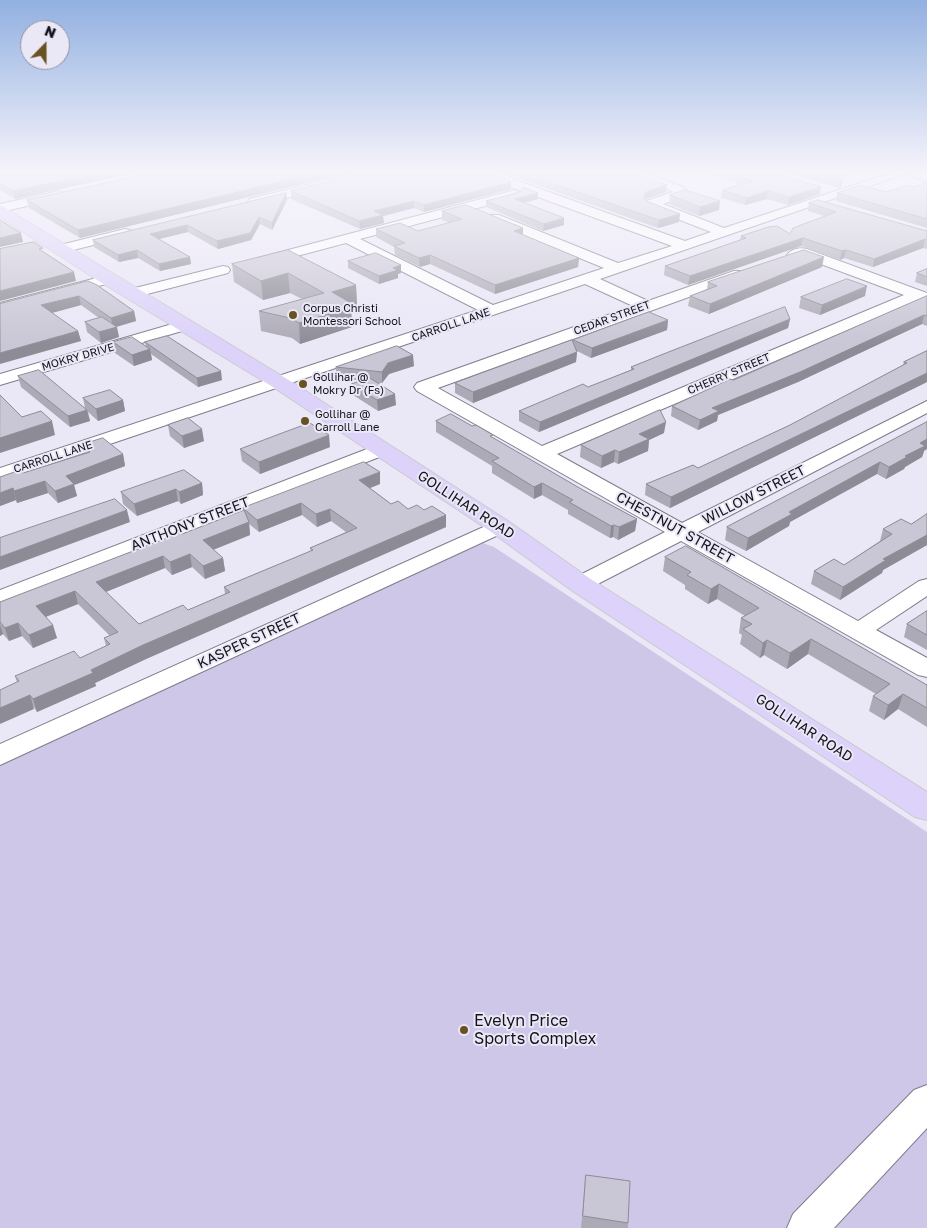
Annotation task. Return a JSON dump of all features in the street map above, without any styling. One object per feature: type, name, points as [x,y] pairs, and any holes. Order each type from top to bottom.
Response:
[{"type":"main road","name":"GOLLIHAR ROAD","points":[[28,230],[48,245],[186,325],[280,383],[499,526],[580,584],[927,808]]},
{"type":"street","points":[[260,262],[376,230]]},
{"type":"street","points":[[524,230],[619,269]]},
{"type":"street","points":[[643,230],[686,246]]},
{"type":"street","points":[[717,230],[724,233]]},
{"type":"street","name":"CARROLL LANE","points":[[0,474],[280,383],[731,230]]},
{"type":"street","points":[[48,245],[136,231]]},
{"type":"street","points":[[346,238],[493,311]]},
{"type":"street","points":[[783,259],[802,252],[922,296]]},
{"type":"street","name":"CEDAR STREET","points":[[423,387],[644,306],[756,268]]},
{"type":"street","points":[[132,293],[223,270]]},
{"type":"street","points":[[0,308],[108,279]]},
{"type":"street","points":[[587,279],[644,306]]},
{"type":"street","name":"CHERRY STREET","points":[[542,452],[922,296]]},
{"type":"street","name":"MOKRY DRIVE","points":[[0,380],[186,325]]},
{"type":"street","name":"CHESTNUT STREET","points":[[423,387],[927,669]]},
{"type":"street","name":"WILLOW STREET","points":[[580,584],[927,406]]},
{"type":"street","name":"ANTHONY STREET","points":[[0,598],[380,450]]},
{"type":"street","name":"KASPER STREET","points":[[0,755],[499,526]]},
{"type":"street","points":[[859,631],[927,586]]},
{"type":"street","points":[[807,1228],[927,1102]]},
{"type":"shaded area","name":"Evelyn Price Sports Complex","points":[[483,543],[494,547],[927,832],[927,1228],[0,1228],[0,764]]},
{"type":"building","points":[[0,230],[17,230],[21,233],[0,238]]},
{"type":"building","points":[[133,230],[165,230],[150,234],[190,257],[159,264],[137,250],[118,255],[93,240]]},
{"type":"building","points":[[197,230],[252,230],[250,233],[217,241]]},
{"type":"building","points":[[379,230],[516,230],[514,231],[579,258],[495,285],[430,255],[419,258],[394,246],[405,243]]},
{"type":"building","points":[[758,230],[784,230],[790,234],[792,230],[925,230],[927,231],[927,240],[925,239],[874,259],[803,238],[690,276],[665,266],[746,238],[741,236]]},
{"type":"building","points":[[34,242],[43,248],[39,249],[74,272],[0,291],[0,249]]},
{"type":"building","points":[[288,250],[356,285],[332,292],[351,303],[346,305],[351,307],[299,323],[290,318],[259,311],[324,293],[288,273],[261,281],[232,264]]},
{"type":"building","points":[[804,250],[824,257],[710,304],[690,296],[717,286],[708,282]]},
{"type":"building","points":[[376,253],[401,265],[393,268],[398,270],[379,276],[348,261]]},
{"type":"building","points":[[927,269],[927,277],[917,273]]},
{"type":"building","points":[[847,279],[867,286],[822,305],[801,297]]},
{"type":"building","points":[[88,281],[97,285],[134,311],[111,318],[79,296],[41,305],[78,331],[0,353],[0,304]]},
{"type":"building","points":[[927,296],[927,316],[924,315],[800,372],[712,408],[719,411],[700,420],[672,406],[730,379],[733,380]]},
{"type":"building","points":[[785,307],[790,319],[540,422],[519,411],[583,384],[588,387],[634,369],[631,367]]},
{"type":"building","points":[[649,312],[668,320],[592,348],[573,340]]},
{"type":"building","points":[[102,317],[117,327],[99,332],[85,322]]},
{"type":"building","points":[[167,336],[221,371],[197,378],[145,342]]},
{"type":"building","points":[[132,337],[150,349],[132,355],[113,342]]},
{"type":"building","points":[[572,340],[577,352],[473,392],[455,383]]},
{"type":"building","points":[[397,346],[413,355],[388,363],[382,372],[336,367]]},
{"type":"building","points":[[927,351],[927,373],[671,497],[646,484],[693,465],[698,468],[790,425]]},
{"type":"building","points":[[39,370],[87,410],[68,416],[18,376]]},
{"type":"building","points":[[370,378],[395,394],[377,400],[352,384]]},
{"type":"building","points":[[110,390],[123,400],[96,409],[83,398]]},
{"type":"building","points":[[0,395],[22,417],[41,411],[52,421],[0,438]]},
{"type":"building","points":[[660,410],[666,422],[639,434],[649,439],[619,452],[615,450],[602,456],[581,445]]},
{"type":"building","points":[[451,414],[472,426],[476,425],[493,435],[490,436],[637,519],[619,527],[611,526],[569,502],[573,500],[542,483],[534,487],[492,461],[499,458],[436,421]]},
{"type":"building","points":[[188,418],[202,429],[182,436],[168,425]]},
{"type":"building","points":[[927,422],[927,439],[920,443],[925,446],[889,467],[880,462],[789,512],[792,514],[748,538],[727,527]]},
{"type":"building","points":[[310,423],[329,435],[259,462],[240,449],[282,433]]},
{"type":"building","points":[[103,438],[123,454],[66,476],[74,484],[55,491],[45,481],[14,491],[13,488],[0,493],[0,477],[20,470],[23,473],[90,452],[82,445]]},
{"type":"building","points":[[364,462],[380,472],[359,480],[391,504],[398,501],[408,509],[417,505],[424,510],[432,506],[446,515],[143,645],[91,670],[93,673],[33,699],[30,695],[0,708],[0,690],[19,681],[15,676],[74,651],[80,658],[110,644],[104,638],[118,632],[75,591],[36,606],[53,625],[29,635],[18,623],[5,628],[0,622],[0,602],[244,510],[249,522],[203,540],[223,558],[203,566],[190,554],[170,562],[163,556],[96,582],[139,624],[183,605],[188,610],[230,592],[224,587],[313,550],[310,548],[357,528],[330,509],[316,514],[301,503],[257,520],[243,508]]},
{"type":"building","points":[[184,470],[202,483],[179,492],[176,489],[134,504],[121,492]]},
{"type":"building","points":[[115,499],[127,510],[0,557],[0,538]]},
{"type":"building","points":[[927,514],[927,535],[883,559],[886,560],[843,587],[814,571],[834,559],[844,565],[892,534],[883,529],[901,519],[911,524]]},
{"type":"building","points":[[686,546],[927,685],[927,708],[903,694],[888,705],[873,696],[890,684],[811,639],[790,653],[767,640],[763,643],[743,629],[752,624],[741,618],[759,608],[719,584],[711,589],[687,575],[691,572],[665,557]]},
{"type":"building","points":[[927,611],[927,635],[907,624]]},
{"type":"building","points":[[586,1175],[630,1181],[628,1223],[583,1216]]},
{"type":"place","name":"Corpus Christi Montessori School","points":[[293,315]]},
{"type":"place","name":"Gollihar @ Mokry Dr (Fs)","points":[[303,384]]},
{"type":"place","name":"Gollihar @ Carroll Lane","points":[[305,421]]},
{"type":"place","name":"Evelyn Price Sports Complex","points":[[464,1030]]}]
